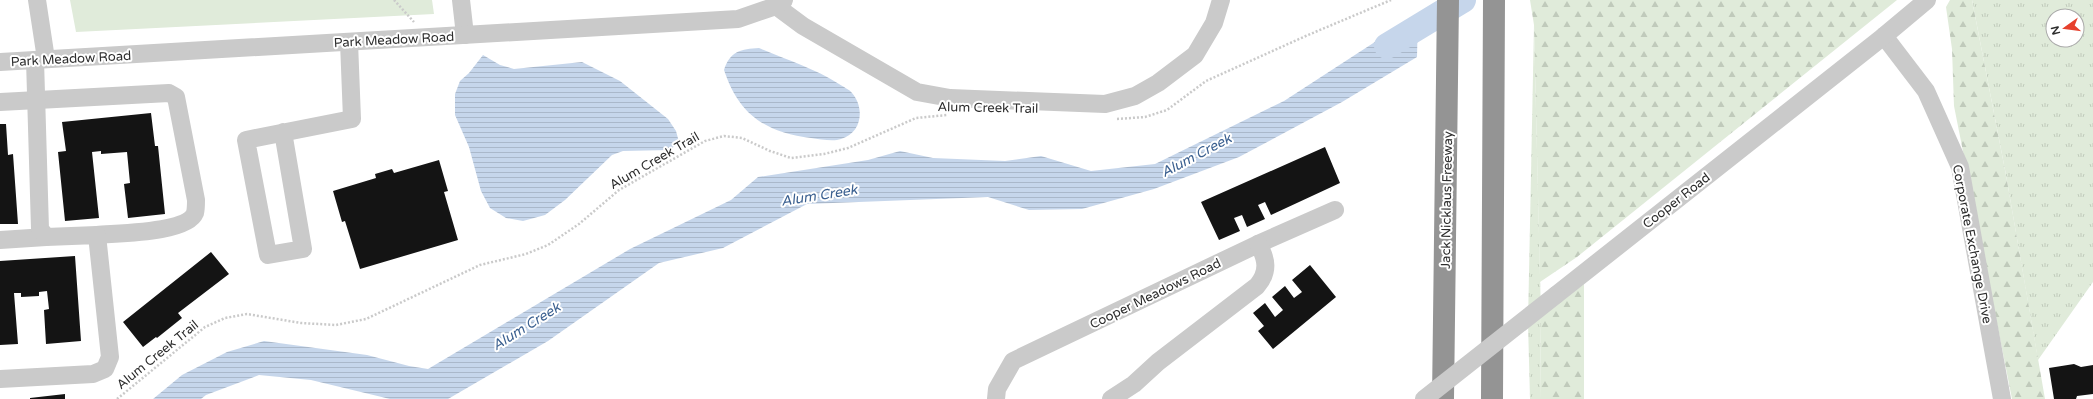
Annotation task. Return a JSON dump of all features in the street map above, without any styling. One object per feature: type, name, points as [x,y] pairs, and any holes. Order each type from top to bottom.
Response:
[{"type":"highway","name":"Jack Nicklaus Freeway","points":[[1443,399],[1448,0]]},
{"type":"highway","points":[[1492,399],[1494,0]]},
{"type":"street","points":[[37,0],[40,60],[36,100],[40,229],[46,237]]},
{"type":"street","points":[[461,0],[465,35]]},
{"type":"street","points":[[780,3],[803,26],[917,92],[950,98],[1105,104],[1135,96],[1158,82],[1195,55],[1214,23],[1221,0]]},
{"type":"street","name":"Cooper Road","points":[[1424,399],[1884,36],[1927,0]]},
{"type":"street","name":"Park Meadow Road","points":[[0,62],[738,19],[780,3]]},
{"type":"street","name":"Corporate Exchange Drive","points":[[1884,36],[1926,91],[1960,167],[2002,399]]},
{"type":"street","points":[[283,132],[303,249],[268,255],[246,140],[283,132],[352,119],[349,42]]},
{"type":"street","points":[[0,102],[169,94],[176,97],[196,200],[195,213],[186,222],[169,228],[97,235],[0,240]]},
{"type":"street","name":"Cooper Meadows Road","points":[[996,399],[997,389],[1013,361],[1258,244],[1336,210]]},
{"type":"street","points":[[0,379],[92,374],[105,369],[110,357],[97,235]]},
{"type":"street","points":[[1111,399],[1134,384],[1158,362],[1257,286],[1263,279],[1266,267],[1265,256],[1258,244]]},
{"type":"path","points":[[394,0],[417,25]]},
{"type":"path","points":[[1116,119],[1145,117],[1167,110],[1206,82],[1308,34],[1391,0]]},
{"type":"path","name":"Alum Creek Trail","points":[[117,399],[205,326],[225,318],[247,314],[301,323],[336,326],[366,319],[480,265],[526,254],[548,246],[580,224],[619,190],[705,141],[724,136],[742,138],[770,151],[791,158],[824,154],[848,148],[916,118],[938,115],[954,115]]},
{"type":"green space","points":[[70,0],[432,0],[434,14],[76,32]]},
{"type":"green space","points":[[1530,0],[1897,0],[1577,257],[1540,282],[1534,25]]},
{"type":"green space","points":[[1950,0],[1972,0],[2006,175],[2045,399],[2012,399],[1954,106],[1952,49],[1946,7]]},
{"type":"green space","points":[[1972,0],[2093,0],[2093,282],[2038,360],[2006,175]]},
{"type":"green space","points":[[1534,25],[1541,316],[1540,399],[1530,399],[1528,323]]},
{"type":"green space","points":[[1584,284],[1584,399],[1540,399],[1541,316]]},
{"type":"water","points":[[1418,14],[1417,57],[1342,102],[1239,157],[1154,189],[1082,209],[1029,210],[988,197],[807,204],[723,248],[659,263],[548,341],[448,399],[390,399],[311,380],[259,375],[206,395],[201,399],[153,399],[182,375],[227,352],[264,341],[367,355],[409,366],[428,369],[630,249],[731,200],[758,177],[868,160],[900,151],[933,158],[1005,161],[1041,156],[1091,171],[1155,164],[1284,101]]},
{"type":"water","points":[[759,48],[820,73],[848,89],[856,99],[860,113],[857,126],[853,131],[848,136],[838,140],[822,140],[780,131],[767,126],[756,119],[737,99],[724,70],[729,59],[737,52]]},
{"type":"water","points":[[483,55],[500,65],[514,69],[582,62],[620,81],[668,119],[676,131],[679,142],[670,150],[623,151],[612,155],[565,200],[545,215],[523,221],[506,218],[490,208],[481,191],[469,147],[455,115],[455,94],[460,81],[469,73]]},
{"type":"building","points":[[151,113],[155,146],[158,146],[165,214],[128,218],[124,184],[130,183],[127,152],[101,154],[101,151],[92,152],[99,218],[65,221],[58,152],[66,151],[62,122]]},
{"type":"building","points":[[0,124],[6,124],[8,155],[13,154],[18,224],[0,224]]},
{"type":"building","points":[[1325,147],[1340,183],[1271,215],[1265,202],[1258,205],[1265,219],[1247,227],[1242,215],[1234,218],[1240,231],[1219,240],[1201,202]]},
{"type":"building","points":[[439,160],[448,191],[444,192],[458,240],[360,269],[345,221],[342,222],[333,191],[376,178],[375,174],[392,169],[394,173]]},
{"type":"building","points":[[211,252],[229,274],[178,313],[182,318],[143,347],[123,322]]},
{"type":"building","points":[[75,256],[81,341],[46,344],[44,310],[49,309],[47,291],[39,292],[39,296],[21,297],[21,293],[14,293],[18,344],[0,345],[0,261]]},
{"type":"building","points":[[1310,265],[1336,297],[1273,349],[1258,331],[1264,326],[1253,313],[1265,303],[1275,317],[1283,310],[1272,297],[1285,286],[1294,298],[1302,292],[1292,280]]},
{"type":"building","points":[[2074,364],[2081,367],[2093,365],[2093,394],[2077,396],[2076,399],[2054,399],[2049,368]]},
{"type":"building","points":[[65,394],[65,399],[30,399],[30,398]]},
{"type":"waterway","name":"Alum Creek","points":[[1387,46],[1463,0]]}]
